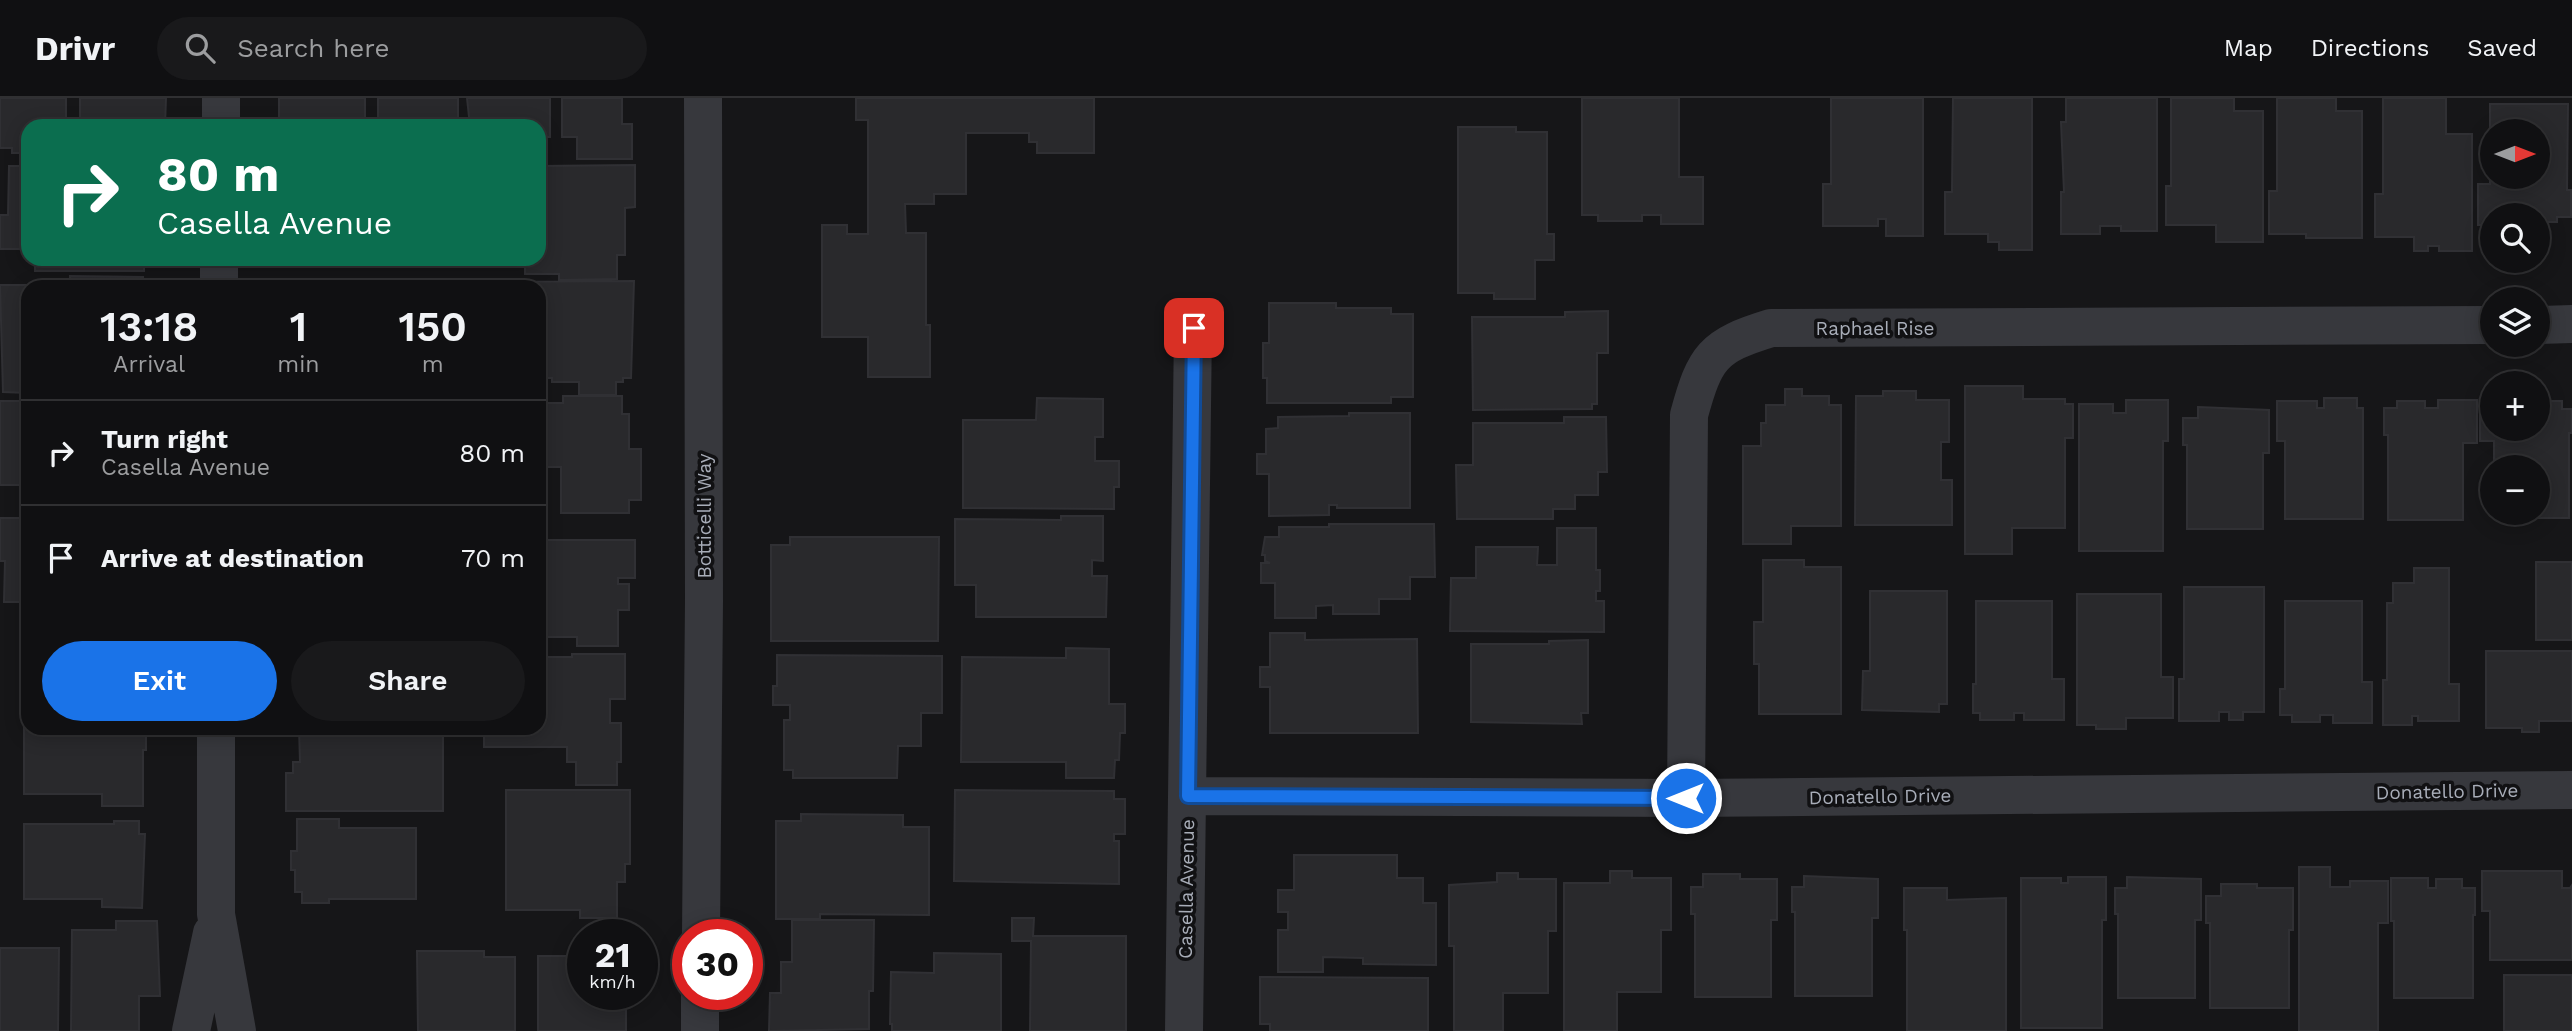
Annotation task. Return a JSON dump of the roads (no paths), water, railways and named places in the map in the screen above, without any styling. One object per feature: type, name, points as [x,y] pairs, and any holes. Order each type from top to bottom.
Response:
[{"type":"street","points":[[221,98],[221,119]]},
{"type":"street","name":"Botticelli Way","points":[[701,919],[704,601],[703,98]]},
{"type":"street","points":[[2550,325],[2572,324]]},
{"type":"street","name":"Raphael Rise","points":[[1686,798],[1689,415],[1699,377],[1717,352],[1725,346],[1742,337],[1771,328],[2480,325]]},
{"type":"street","name":"Casella Avenue","points":[[1184,1031],[1194,328]]},
{"type":"street","points":[[216,735],[216,914],[237,1031]]},
{"type":"street","name":"Donatello Drive","points":[[1188,796],[1686,798],[2572,790]]},
{"type":"street","points":[[191,1031],[216,914]]},
{"type":"street","points":[[700,1010],[700,1031]]}]
